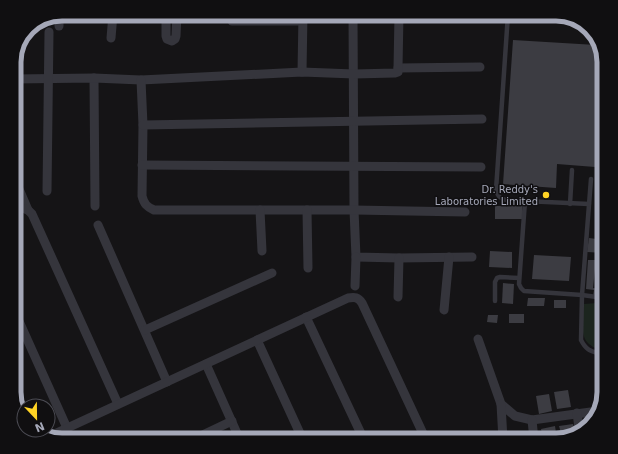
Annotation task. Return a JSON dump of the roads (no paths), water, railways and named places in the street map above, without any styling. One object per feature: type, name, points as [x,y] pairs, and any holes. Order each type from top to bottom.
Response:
[{"type":"street","points":[[59,21],[59,26]]},
{"type":"street","points":[[111,38],[112,21]]},
{"type":"street","points":[[166,21],[166,36],[167,39],[172,41],[175,40],[176,36],[177,21]]},
{"type":"street","points":[[302,72],[303,21]]},
{"type":"street","points":[[353,21],[354,210],[356,257],[355,286]]},
{"type":"street","points":[[21,79],[94,78],[141,80],[302,72],[354,74],[395,73],[398,72],[399,21]]},
{"type":"street","points":[[48,32],[48,191]]},
{"type":"street","points":[[398,68],[480,67]]},
{"type":"street","points":[[94,78],[95,206]]},
{"type":"street","points":[[141,80],[142,196],[144,203],[154,210],[354,210],[465,212]]},
{"type":"street","points":[[142,125],[482,119]]},
{"type":"street","points":[[142,165],[481,167]]},
{"type":"street","points":[[21,194],[28,210],[32,214],[118,404]]},
{"type":"street","points":[[21,209],[28,210]]},
{"type":"street","points":[[260,210],[262,251]]},
{"type":"street","points":[[307,210],[308,268]]},
{"type":"street","points":[[98,225],[167,382]]},
{"type":"street","points":[[356,257],[472,257]]},
{"type":"street","points":[[398,297],[399,258]]},
{"type":"street","points":[[444,310],[449,258]]},
{"type":"street","points":[[144,330],[272,272]]},
{"type":"street","points":[[58,432],[306,317],[348,298],[355,297],[362,303],[423,433]]},
{"type":"street","points":[[306,317],[361,433]]},
{"type":"street","points":[[21,326],[67,428]]},
{"type":"street","points":[[478,339],[501,404],[503,433]]},
{"type":"street","points":[[257,340],[300,433]]},
{"type":"street","points":[[206,364],[237,433]]},
{"type":"street","points":[[501,404],[515,416],[532,420],[592,412]]},
{"type":"street","points":[[577,413],[579,426]]},
{"type":"street","points":[[532,420],[533,433]]},
{"type":"street","points":[[207,433],[232,421]]},
{"type":"lane","points":[[508,21],[496,190],[497,194],[503,200],[589,204]]},
{"type":"lane","points":[[570,204],[572,170]]},
{"type":"lane","points":[[591,179],[580,340],[584,347],[597,353]]},
{"type":"lane","points":[[524,201],[518,278],[521,288],[524,291],[597,297]]},
{"type":"lane","points":[[495,302],[495,282],[498,278],[518,278]]},
{"type":"place","name":"Dr. Reddy's Laboratories Limited","points":[[546,195]]}]
